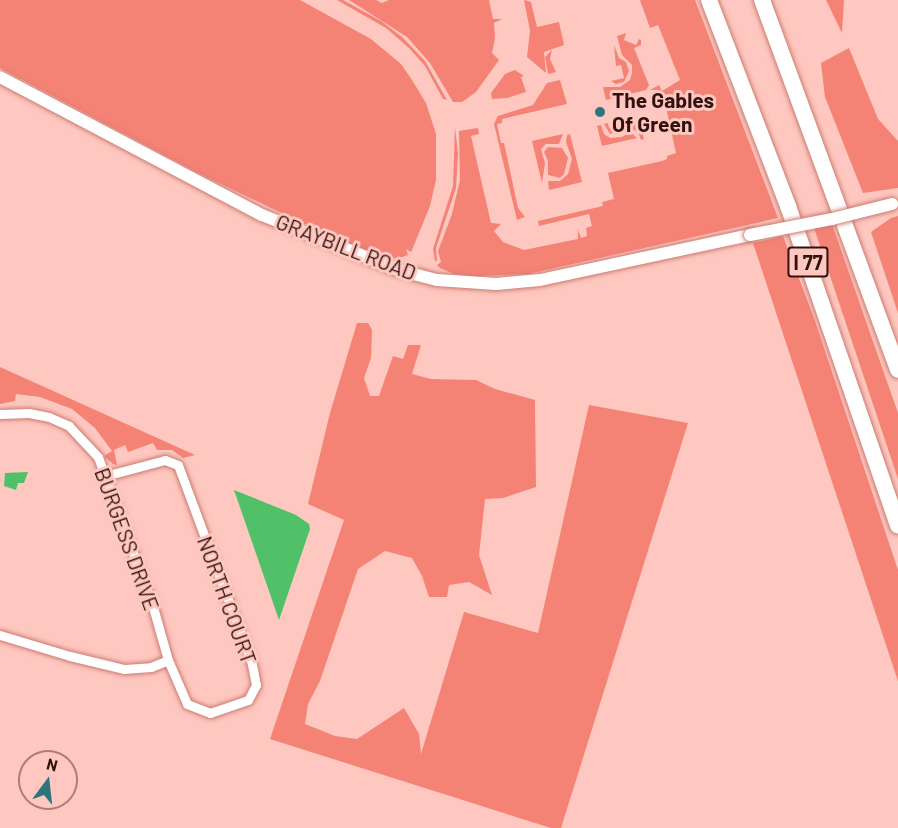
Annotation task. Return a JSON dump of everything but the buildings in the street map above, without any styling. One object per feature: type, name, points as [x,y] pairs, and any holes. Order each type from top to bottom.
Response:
[{"type":"highway","name":"I 77","points":[[709,0],[788,206],[898,526]]},
{"type":"highway","name":"I 77","points":[[762,0],[898,370]]},
{"type":"street","name":"GRAYBILL ROAD","points":[[0,77],[262,215],[398,270],[436,280],[496,284],[540,280],[832,219],[895,203]]},
{"type":"street","name":"BURGESS DRIVE","points":[[0,414],[29,413],[49,417],[69,426],[92,448],[105,476],[153,607],[168,660]]},
{"type":"street","name":"NORTH COURT","points":[[105,476],[165,460],[178,465],[252,664],[256,686],[248,700],[210,713],[187,704],[168,660]]},
{"type":"street","points":[[0,635],[124,669],[151,667],[168,660]]},
{"type":"shaded area","points":[[0,0],[300,0],[371,39],[401,64],[412,80],[426,103],[436,134],[436,180],[430,206],[411,252],[406,249],[408,255],[386,258],[315,229],[200,174],[0,68]]},
{"type":"shaded area","points":[[337,0],[343,0],[381,21],[402,37],[425,61],[447,100],[443,99],[425,66],[409,48],[386,28]]},
{"type":"shaded area","points":[[349,0],[376,0],[382,3],[389,0],[489,0],[493,19],[502,19],[494,23],[495,38],[492,53],[499,60],[476,92],[462,102],[453,102],[430,63],[407,37]]},
{"type":"shaded area","points":[[524,0],[531,2],[537,27],[559,22],[564,45],[544,52],[546,73],[527,57],[530,31]]},
{"type":"shaded area","points":[[640,0],[695,0],[778,218],[528,274],[477,276],[454,274],[440,268],[437,265],[441,262],[438,251],[452,214],[460,180],[459,131],[478,128],[479,134],[471,136],[491,223],[501,224],[494,231],[503,242],[524,250],[578,239],[578,230],[581,238],[587,236],[586,228],[592,226],[589,214],[539,226],[538,221],[603,206],[602,202],[614,199],[608,173],[662,161],[667,159],[667,156],[676,153],[663,94],[660,95],[658,90],[650,90],[659,85],[662,91],[680,80],[658,25],[650,28]]},
{"type":"shaded area","points":[[826,0],[844,0],[842,33]]},
{"type":"shaded area","points":[[626,33],[624,40],[636,45],[639,39],[641,40],[641,45],[634,48],[649,85],[646,90],[606,100],[603,87],[620,87],[630,80],[632,65],[622,55],[617,36]]},
{"type":"shaded area","points":[[614,45],[619,58],[626,62],[629,71],[624,82],[616,84],[611,81],[624,78],[621,65],[616,66]]},
{"type":"shaded area","points":[[849,48],[878,119],[898,141],[898,188],[863,193],[825,97],[821,63]]},
{"type":"shaded area","points":[[552,50],[550,59],[556,72],[548,74],[545,57]]},
{"type":"shaded area","points":[[515,70],[524,76],[521,77],[526,92],[507,98],[492,99],[491,93],[505,74]]},
{"type":"shaded area","points":[[560,80],[567,104],[502,119],[502,123],[497,124],[501,143],[504,143],[518,208],[525,217],[517,220],[494,124],[498,116],[533,105],[547,83]]},
{"type":"shaded area","points":[[640,121],[644,139],[641,140],[638,132],[630,128],[610,134],[604,124],[608,123],[609,128]]},
{"type":"shaded area","points":[[601,125],[604,134],[610,138],[622,137],[630,132],[637,138],[602,146],[597,126]]},
{"type":"shaded area","points":[[455,127],[458,154],[456,188],[436,248],[437,261],[435,261],[433,249],[453,186]]},
{"type":"shaded area","points":[[563,134],[559,144],[546,144],[541,149],[545,163],[542,183],[532,141]]},
{"type":"shaded area","points":[[570,134],[582,182],[549,190],[548,181],[560,181],[568,174],[572,159],[566,142],[567,135]]},
{"type":"shaded area","points":[[548,147],[562,148],[568,158],[564,174],[560,178],[548,175],[548,161],[544,152]]},
{"type":"shaded area","points":[[898,216],[898,313],[871,232],[891,218]]},
{"type":"shaded area","points":[[832,224],[898,413],[898,479],[814,228]]},
{"type":"shaded area","points":[[783,236],[814,318],[898,570],[898,681],[753,243]]},
{"type":"shaded area","points":[[357,323],[368,323],[372,330],[371,358],[364,378],[370,396],[379,396],[393,356],[403,359],[408,345],[421,345],[412,374],[431,379],[476,380],[495,389],[535,400],[536,487],[503,498],[485,499],[479,555],[492,595],[469,582],[449,585],[447,597],[429,597],[422,576],[412,558],[385,551],[358,569],[320,681],[308,704],[305,724],[335,736],[357,739],[404,708],[419,734],[421,754],[464,612],[538,633],[589,405],[688,423],[561,828],[551,828],[270,739],[344,520],[308,504],[330,413]]},
{"type":"shaded area","points":[[0,367],[195,455],[183,458],[172,450],[157,450],[153,443],[128,452],[125,445],[114,450],[117,465],[113,464],[104,456],[112,451],[95,428],[72,409],[40,397],[16,394],[15,401],[0,404]]},
{"type":"shaded area","points":[[28,472],[24,483],[18,483],[16,490],[4,486],[5,473]]},
{"type":"shaded area","points":[[234,490],[296,515],[309,524],[310,529],[279,620]]},
{"type":"place","name":"The Gables Of Green","points":[[600,112]]}]
